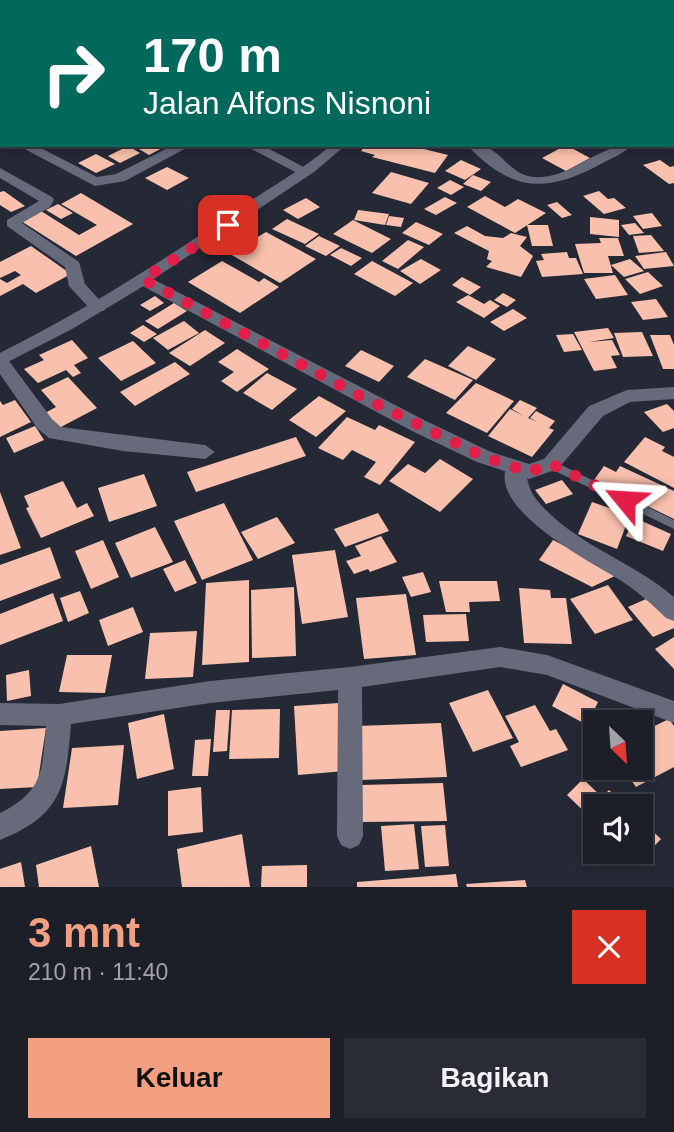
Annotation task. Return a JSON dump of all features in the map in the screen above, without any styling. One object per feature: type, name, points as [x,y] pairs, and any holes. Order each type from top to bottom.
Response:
[{"type":"street","points":[[28,147],[95,182],[120,178],[182,147]]},
{"type":"street","points":[[255,147],[306,172]]},
{"type":"street","points":[[205,452],[123,444],[56,433],[45,424],[0,360],[60,330],[143,279],[306,172],[337,147]]},
{"type":"street","points":[[477,147],[518,177],[541,183],[558,180],[621,147]]},
{"type":"street","points":[[0,172],[47,200],[45,204],[12,223],[74,265],[77,286],[98,307]]},
{"type":"street","points":[[143,279],[388,410],[515,469],[537,471],[551,464],[596,411],[627,396],[674,393]]},
{"type":"street","points":[[515,469],[514,481],[529,503],[566,539],[627,574],[674,611]]},
{"type":"street","points":[[0,714],[59,715],[210,692],[350,678],[486,658],[518,658],[547,664],[674,712]]},
{"type":"street","points":[[350,678],[350,836]]},
{"type":"street","points":[[0,827],[34,809],[51,789],[59,715]]},
{"type":"lane","points":[[551,464],[674,525]]},
{"type":"building","points":[[126,147],[140,153],[120,163],[108,156]]},
{"type":"building","points":[[135,147],[164,147],[149,155]]},
{"type":"building","points":[[364,147],[416,147],[448,155],[435,173],[372,157],[375,155],[361,151]]},
{"type":"building","points":[[562,147],[570,147],[590,158],[566,171],[542,158]]},
{"type":"building","points":[[96,154],[115,164],[96,173],[78,163]]},
{"type":"building","points":[[461,160],[481,169],[465,180],[445,171]]},
{"type":"building","points":[[660,160],[670,167],[674,166],[674,183],[669,184],[643,165]]},
{"type":"building","points":[[167,167],[189,178],[167,190],[145,178]]},
{"type":"building","points":[[391,172],[429,183],[411,204],[372,193]]},
{"type":"building","points":[[473,175],[491,182],[481,191],[463,184]]},
{"type":"building","points":[[450,180],[464,187],[451,195],[437,188]]},
{"type":"building","points":[[4,191],[25,206],[11,212],[0,205],[0,192]]},
{"type":"building","points":[[599,191],[626,208],[604,214],[583,196]]},
{"type":"building","points":[[81,193],[133,224],[76,256],[21,221],[41,211],[79,235],[97,225],[61,204]]},
{"type":"building","points":[[485,196],[505,207],[518,199],[546,213],[515,233],[467,207]]},
{"type":"building","points":[[445,197],[457,203],[436,215],[424,209]]},
{"type":"building","points":[[306,198],[320,207],[298,219],[283,210]]},
{"type":"building","points":[[557,202],[572,215],[562,218],[547,205]]},
{"type":"building","points":[[58,204],[73,213],[61,219],[46,210]]},
{"type":"building","points":[[358,210],[389,214],[385,225],[354,220]]},
{"type":"building","points":[[652,213],[662,226],[643,229],[633,216]]},
{"type":"building","points":[[389,216],[404,218],[401,227],[386,225]]},
{"type":"building","points":[[590,217],[619,220],[619,237],[590,234]]},
{"type":"building","points":[[287,219],[319,234],[305,244],[272,229]]},
{"type":"building","points":[[353,220],[391,239],[372,253],[333,234]]},
{"type":"building","points":[[416,222],[443,234],[429,245],[402,233]]},
{"type":"building","points":[[635,223],[644,233],[629,235],[621,225]]},
{"type":"building","points":[[527,225],[548,225],[553,246],[532,246]]},
{"type":"building","points":[[467,226],[485,236],[503,238],[511,233],[527,237],[520,246],[533,256],[521,277],[486,267],[492,261],[487,259],[489,251],[454,233]]},
{"type":"building","points":[[266,232],[316,259],[280,283],[230,254]]},
{"type":"building","points":[[651,235],[664,251],[639,253],[633,236]]},
{"type":"building","points":[[319,236],[340,246],[326,256],[305,246]]},
{"type":"building","points":[[599,238],[618,238],[624,256],[608,256],[613,273],[584,273],[575,244],[601,243]]},
{"type":"building","points":[[408,240],[424,247],[398,269],[382,261]]},
{"type":"building","points":[[31,246],[71,274],[36,293],[23,284],[0,296],[0,279],[7,283],[21,275],[15,271],[0,278],[0,262]]},
{"type":"building","points":[[341,248],[362,258],[351,266],[330,255]]},
{"type":"building","points":[[567,252],[569,258],[576,258],[583,274],[542,277],[536,261],[544,260],[541,254]]},
{"type":"building","points":[[666,252],[674,266],[644,269],[635,256]]},
{"type":"building","points":[[421,259],[441,270],[420,284],[400,271]]},
{"type":"building","points":[[630,259],[644,271],[624,277],[611,265]]},
{"type":"building","points":[[222,261],[259,282],[264,278],[279,287],[240,313],[188,282]]},
{"type":"building","points":[[372,261],[413,283],[395,296],[354,274]]},
{"type":"building","points":[[648,272],[663,286],[640,294],[625,279]]},
{"type":"building","points":[[615,275],[628,295],[596,299],[584,279]]},
{"type":"building","points":[[462,277],[481,287],[470,295],[452,285]]},
{"type":"building","points":[[503,293],[516,300],[507,307],[494,300]]},
{"type":"building","points":[[468,295],[484,304],[490,300],[500,306],[484,318],[456,302]]},
{"type":"building","points":[[155,296],[164,303],[150,311],[140,305]]},
{"type":"building","points":[[656,299],[668,317],[643,320],[631,302]]},
{"type":"building","points":[[174,303],[187,311],[158,329],[145,321]]},
{"type":"building","points":[[513,309],[527,318],[504,331],[490,322]]},
{"type":"building","points":[[184,321],[199,333],[168,350],[153,338]]},
{"type":"building","points":[[143,325],[157,334],[144,342],[130,333]]},
{"type":"building","points":[[608,328],[614,338],[589,342],[612,340],[620,355],[611,356],[617,368],[594,371],[574,332]]},
{"type":"building","points":[[205,330],[225,343],[190,366],[169,353]]},
{"type":"building","points":[[642,332],[653,356],[623,357],[614,333]]},
{"type":"building","points":[[573,334],[582,350],[564,352],[556,335]]},
{"type":"building","points":[[650,335],[670,335],[674,345],[674,369],[663,369]]},
{"type":"building","points":[[72,340],[88,358],[74,365],[81,373],[73,377],[66,370],[38,383],[24,369],[44,360],[39,355]]},
{"type":"building","points":[[133,341],[156,363],[121,381],[98,358]]},
{"type":"building","points":[[468,346],[496,359],[476,380],[448,366]]},
{"type":"building","points":[[237,349],[269,369],[237,392],[221,381],[234,372],[218,362]]},
{"type":"building","points":[[361,350],[394,366],[379,382],[345,366]]},
{"type":"building","points":[[425,359],[473,380],[455,400],[407,377]]},
{"type":"building","points":[[175,362],[190,374],[135,406],[120,392]]},
{"type":"building","points":[[267,373],[297,389],[272,410],[243,393]]},
{"type":"building","points":[[68,377],[97,408],[59,428],[45,413],[56,407],[41,390]]},
{"type":"building","points":[[476,383],[514,401],[487,433],[446,413]]},
{"type":"building","points":[[319,396],[346,411],[316,437],[289,420]]},
{"type":"building","points":[[15,400],[31,422],[0,437],[0,401],[3,405]]},
{"type":"building","points":[[520,400],[537,408],[528,418],[538,422],[530,418],[536,411],[555,421],[549,428],[554,430],[532,457],[488,436],[510,409],[524,416],[512,409]]},
{"type":"building","points":[[667,404],[674,411],[674,428],[663,432],[644,412]]},
{"type":"building","points":[[347,417],[375,430],[379,425],[415,442],[380,485],[364,477],[376,462],[352,450],[343,460],[318,448]]},
{"type":"building","points":[[35,426],[44,440],[14,453],[6,438]]},
{"type":"building","points":[[296,437],[306,456],[196,492],[187,472]]},
{"type":"building","points":[[645,437],[665,447],[662,451],[674,457],[674,488],[624,462]]},
{"type":"building","points":[[440,459],[473,479],[440,512],[389,481],[408,464],[425,473]]},
{"type":"building","points":[[604,466],[616,472],[620,466],[674,491],[674,519],[594,480]]},
{"type":"building","points":[[144,474],[157,506],[109,522],[98,488]]},
{"type":"building","points":[[562,480],[573,494],[546,504],[535,490]]},
{"type":"building","points":[[63,481],[77,508],[87,503],[94,516],[41,538],[26,508],[29,507],[24,496]]},
{"type":"building","points":[[0,492],[21,548],[0,555]]},
{"type":"building","points":[[592,502],[630,515],[617,549],[578,534]]},
{"type":"building","points":[[224,503],[253,560],[202,580],[174,521]]},
{"type":"building","points":[[378,513],[389,531],[345,547],[334,529]]},
{"type":"building","points":[[277,517],[295,543],[258,559],[241,532]]},
{"type":"building","points":[[635,518],[671,534],[663,551],[626,536]]},
{"type":"building","points":[[155,527],[173,562],[131,578],[115,543]]},
{"type":"building","points":[[381,536],[397,562],[370,572],[368,569],[354,574],[346,561],[361,556],[355,546]]},
{"type":"building","points":[[103,540],[119,577],[91,589],[75,551]]},
{"type":"building","points":[[553,540],[619,574],[592,587],[539,560]]},
{"type":"building","points":[[50,547],[61,578],[0,601],[0,565]]},
{"type":"building","points":[[335,550],[348,617],[302,624],[292,555]]},
{"type":"building","points":[[185,560],[197,583],[175,592],[163,569]]},
{"type":"building","points":[[423,572],[431,592],[411,597],[402,577]]},
{"type":"building","points":[[249,580],[249,662],[202,665],[206,583]]},
{"type":"building","points":[[439,581],[497,581],[500,601],[469,602],[470,612],[446,612]]},
{"type":"building","points":[[608,585],[633,620],[595,634],[570,599]]},
{"type":"building","points":[[294,587],[296,656],[252,658],[251,590]]},
{"type":"building","points":[[519,588],[550,590],[551,598],[566,598],[572,644],[524,643]]},
{"type":"building","points":[[80,591],[89,613],[68,622],[60,598]]},
{"type":"building","points":[[53,593],[63,621],[0,645],[0,614]]},
{"type":"building","points":[[406,594],[416,655],[364,659],[356,598]]},
{"type":"building","points":[[655,595],[674,618],[674,628],[653,637],[628,607]]},
{"type":"building","points":[[133,607],[143,632],[108,646],[99,620]]},
{"type":"building","points":[[466,614],[469,641],[426,642],[423,615]]},
{"type":"building","points":[[197,631],[193,677],[145,679],[150,633]]},
{"type":"building","points":[[674,637],[674,669],[655,649]]},
{"type":"building","points":[[67,655],[112,655],[105,693],[59,692]]},
{"type":"building","points":[[29,670],[31,696],[7,701],[6,675]]},
{"type":"building","points":[[563,684],[598,702],[594,710],[583,710],[583,723],[552,706]]},
{"type":"building","points":[[488,690],[513,738],[473,752],[449,703]]},
{"type":"building","points":[[339,703],[345,771],[298,775],[294,706]]},
{"type":"building","points":[[535,705],[550,731],[556,729],[568,750],[521,767],[510,746],[519,742],[505,716]]},
{"type":"building","points":[[280,709],[279,758],[229,759],[232,710]]},
{"type":"building","points":[[216,710],[230,710],[227,751],[213,752]]},
{"type":"building","points":[[164,714],[174,769],[137,779],[128,723]]},
{"type":"building","points":[[669,719],[674,726],[674,767],[653,778],[653,727]]},
{"type":"building","points":[[441,723],[447,777],[360,780],[357,726]]},
{"type":"building","points":[[46,728],[37,787],[0,789],[0,731]]},
{"type":"building","points":[[211,739],[208,776],[192,776],[195,740]]},
{"type":"building","points":[[124,745],[118,805],[63,808],[72,748]]},
{"type":"building","points":[[583,779],[599,794],[583,794],[583,810],[567,795]]},
{"type":"building","points":[[631,780],[649,780],[636,787]]},
{"type":"building","points":[[443,783],[447,821],[362,822],[361,785]]},
{"type":"building","points":[[201,787],[203,832],[168,836],[168,791]]},
{"type":"building","points":[[414,824],[419,869],[385,871],[381,826]]},
{"type":"building","points":[[445,825],[449,866],[425,867],[421,826]]},
{"type":"building","points":[[653,831],[661,839],[653,847]]},
{"type":"building","points":[[242,834],[250,887],[182,887],[177,849]]},
{"type":"building","points":[[91,846],[99,887],[39,887],[36,865]]},
{"type":"building","points":[[21,862],[25,887],[0,887],[0,869]]},
{"type":"building","points":[[307,865],[307,887],[261,887],[262,866]]},
{"type":"building","points":[[456,874],[458,887],[357,887],[357,882]]},
{"type":"building","points":[[525,880],[527,887],[467,887],[466,884]]},
{"type":"route","points":[[228,225],[143,279],[356,394],[484,457],[529,472],[544,469],[551,464],[625,500]]}]
